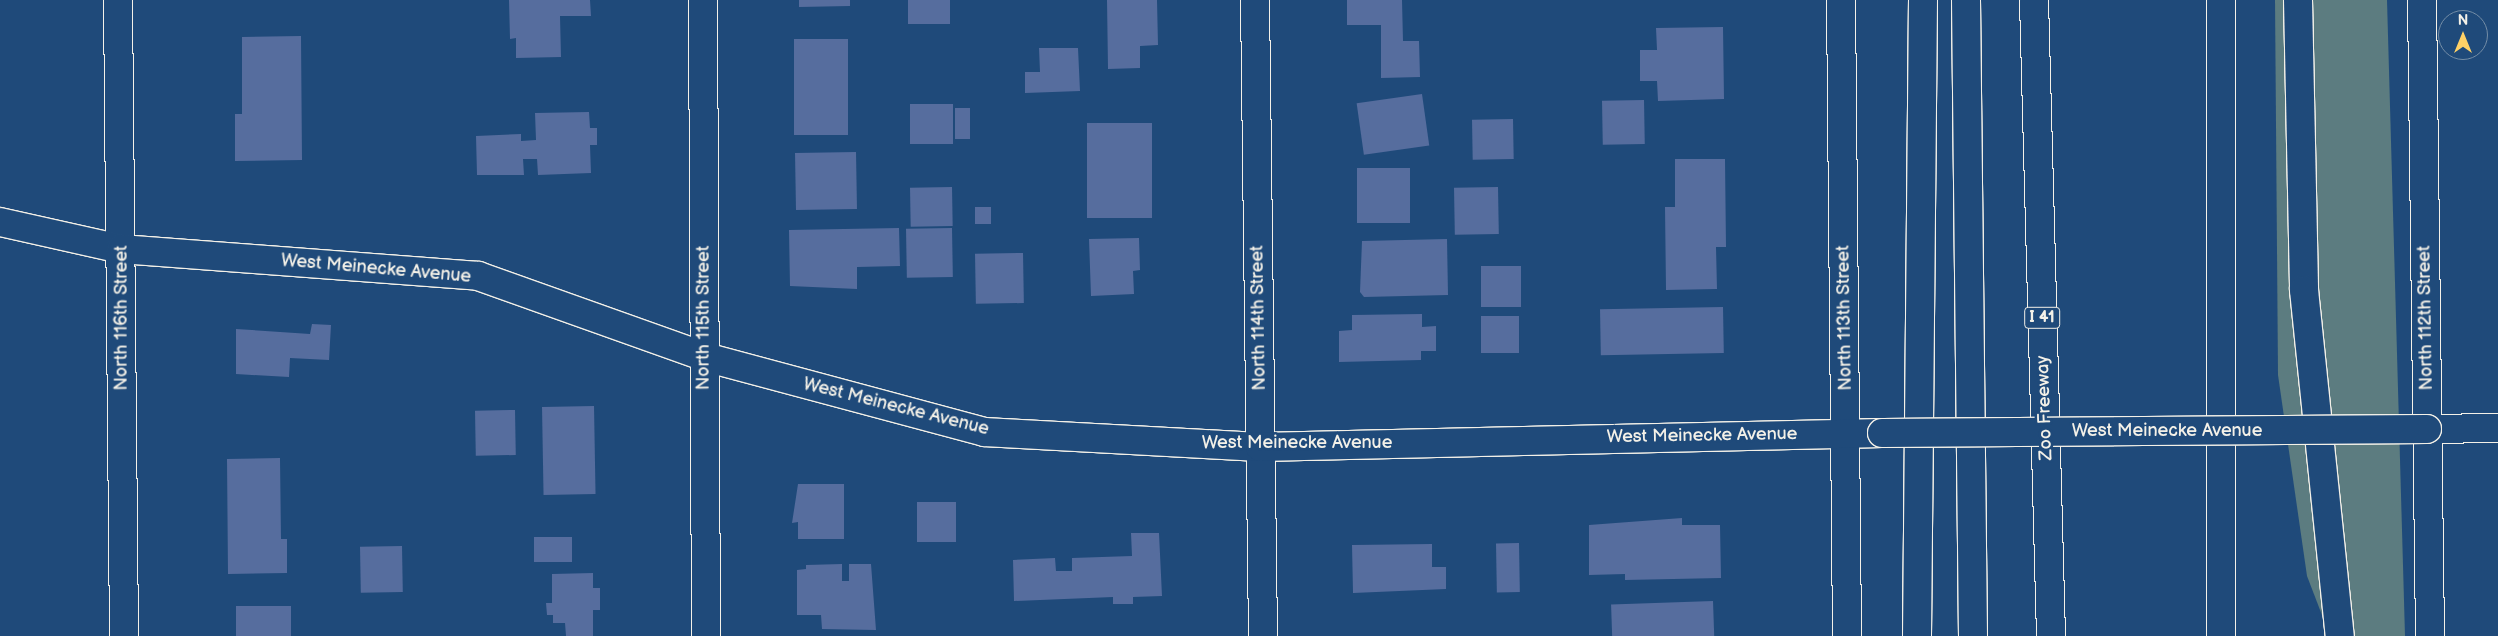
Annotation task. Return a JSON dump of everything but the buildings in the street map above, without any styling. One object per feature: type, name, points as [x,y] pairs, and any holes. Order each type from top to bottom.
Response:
[{"type":"main road","name":"North 116th Street","points":[[118,0],[124,636]]},
{"type":"main road","name":"North 115th Street","points":[[703,0],[706,636]]},
{"type":"main road","name":"North 114th Street","points":[[1255,0],[1263,636]]},
{"type":"main road","name":"North 113th Street","points":[[1841,0],[1847,636]]},
{"type":"main road","points":[[1917,636],[1922,0]]},
{"type":"main road","points":[[1966,0],[1973,636]]},
{"type":"main road","name":"Zoo Freeway","points":[[2034,0],[2051,636]]},
{"type":"main road","points":[[2221,0],[2221,636]]},
{"type":"main road","points":[[2298,0],[2304,290],[2340,636]]},
{"type":"main road","name":"North 112th Street","points":[[2422,0],[2430,636]]},
{"type":"main road","name":"West Meinecke Avenue","points":[[0,222],[121,249],[478,276],[705,357],[984,432],[1260,447],[1882,433],[2498,428]]},
{"type":"green space","points":[[2275,0],[2387,0],[2405,636],[2330,636],[2307,576],[2278,375]]}]
